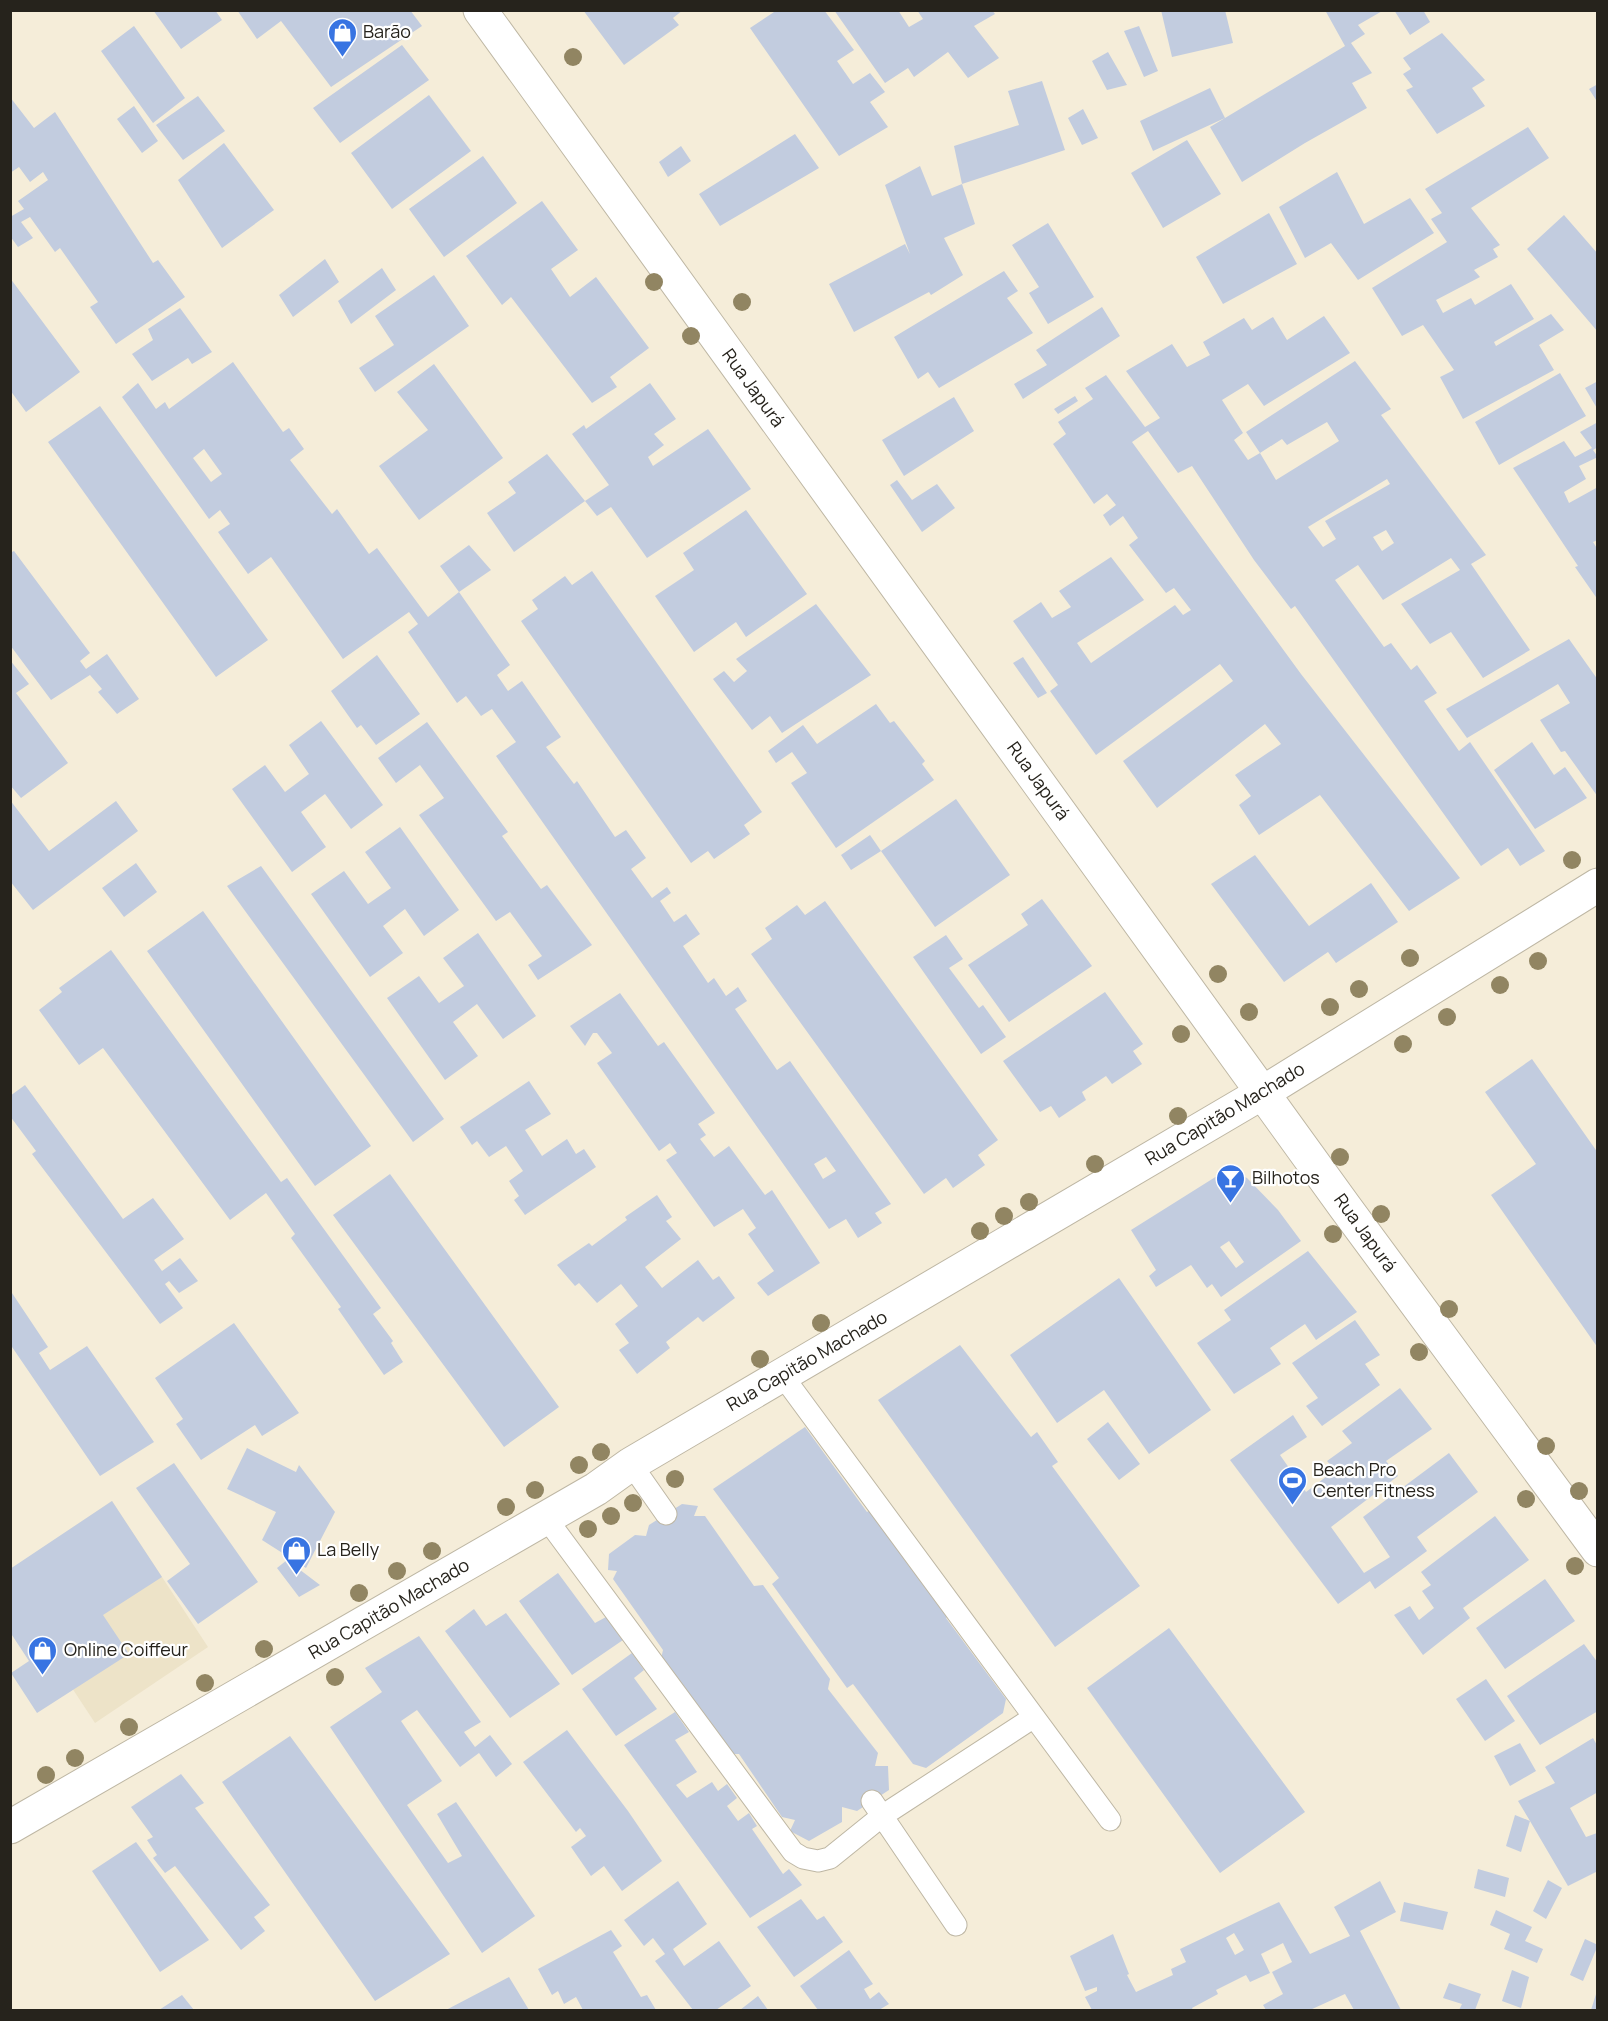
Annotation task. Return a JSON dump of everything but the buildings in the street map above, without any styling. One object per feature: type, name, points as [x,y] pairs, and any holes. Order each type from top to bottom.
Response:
[{"type":"street","name":"Rua Japurá","points":[[480,10],[1262,1092],[1598,1550]]},
{"type":"street","name":"Rua Capitão Machado","points":[[10,1827],[596,1489],[631,1464],[1262,1092],[1598,885]]},
{"type":"lane","points":[[782,1376],[1110,1820]]},
{"type":"lane","points":[[631,1464],[666,1514]]},
{"type":"lane","points":[[546,1518],[793,1852],[803,1858],[818,1861],[830,1858],[877,1808],[1034,1717]]},
{"type":"lane","points":[[877,1808],[956,1925]]},
{"type":"shaded area","points":[[112,1501],[208,1647],[95,1723],[11,1595],[11,1569]]},
{"type":"place","name":"Barão","points":[[342,58]]},
{"type":"place","name":"Bilhotos","points":[[1231,1204]]},
{"type":"place","name":"Beach Pro Center Fitness","points":[[1292,1506]]},
{"type":"place","name":"La Belly","points":[[296,1576]]},
{"type":"place","name":"Online Coiffeur","points":[[43,1676]]}]
